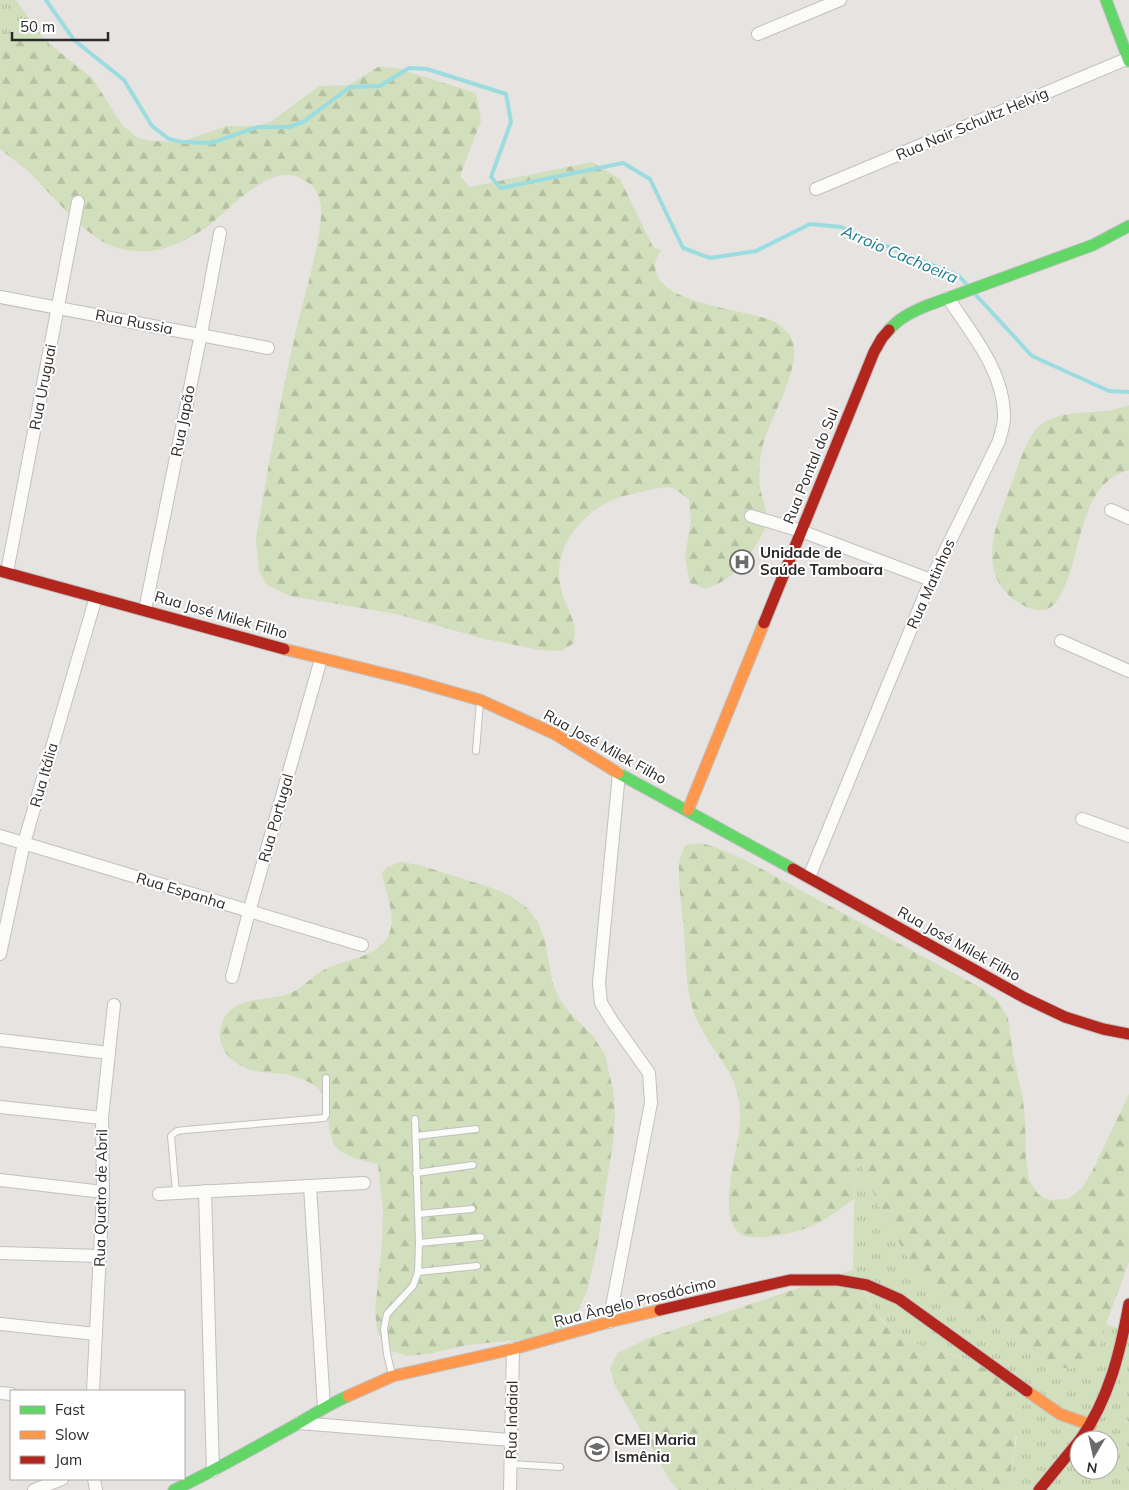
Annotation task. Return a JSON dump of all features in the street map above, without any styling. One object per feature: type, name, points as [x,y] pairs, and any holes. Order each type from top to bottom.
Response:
[{"type":"street","points":[[758,34],[840,0]]},
{"type":"street","points":[[1106,0],[1129,59]]},
{"type":"street","name":"Rua Nair Schultz Helvig","points":[[816,189],[1129,59]]},
{"type":"street","name":"Rua Uruguai","points":[[3,571],[58,308],[78,202]]},
{"type":"street","name":"Rua Pontal do Sul","points":[[688,810],[874,352],[882,338],[895,323],[910,313],[1093,245],[1129,226]]},
{"type":"street","name":"Rua Japão","points":[[145,610],[220,233]]},
{"type":"street","name":"Rua Russia","points":[[0,298],[268,348]]},
{"type":"street","name":"Rua Matinhos","points":[[809,878],[931,580],[999,441],[1005,416],[1002,392],[989,361],[948,298]]},
{"type":"street","points":[[1111,510],[1129,518]]},
{"type":"street","points":[[751,516],[801,531],[931,580]]},
{"type":"street","name":"Rua José Milek Filho","points":[[3,571],[321,659],[410,680],[480,700],[555,734],[620,773],[1025,998],[1066,1018],[1103,1029],[1129,1034]]},
{"type":"street","name":"Rua Itália","points":[[0,954],[24,843],[96,596]]},
{"type":"street","points":[[1060,641],[1129,671]]},
{"type":"street","name":"Rua Portugal","points":[[232,977],[321,659]]},
{"type":"street","points":[[609,1322],[651,1103],[649,1073],[601,1003],[600,983],[620,773]]},
{"type":"street","points":[[1082,819],[1129,836]]},
{"type":"street","name":"Rua Espanha","points":[[0,836],[362,945]]},
{"type":"street","name":"Rua Quatro de Abril","points":[[93,1390],[103,1192],[102,1118],[114,1005]]},
{"type":"street","points":[[0,1040],[109,1053]]},
{"type":"street","points":[[0,1107],[102,1118]]},
{"type":"street","points":[[0,1180],[103,1192]]},
{"type":"street","points":[[159,1194],[364,1182]]},
{"type":"street","points":[[310,1186],[324,1407]]},
{"type":"street","points":[[205,1192],[213,1476]]},
{"type":"street","points":[[0,1253],[100,1256]]},
{"type":"street","name":"Rua Ângelo Prosdócimo","points":[[174,1490],[213,1476],[324,1407],[393,1376],[513,1349],[609,1322],[790,1280],[838,1280],[867,1285],[899,1299],[1060,1414],[1091,1425]]},
{"type":"street","points":[[1087,1430],[1112,1380],[1121,1348],[1129,1304]]},
{"type":"street","points":[[0,1324],[96,1334]]},
{"type":"street","name":"Rua Indaial","points":[[510,1490],[513,1349]]},
{"type":"street","points":[[299,1423],[511,1440]]},
{"type":"street","points":[[1039,1490],[1069,1452]]},
{"type":"street","points":[[34,1490],[59,1480]]},
{"type":"lane","points":[[476,751],[480,700]]},
{"type":"lane","points":[[176,1193],[171,1136],[173,1133],[185,1130],[324,1118],[326,1115],[326,1078]]},
{"type":"lane","points":[[393,1376],[386,1354],[384,1329],[387,1314],[412,1286],[418,1272],[419,1243],[415,1119]]},
{"type":"lane","points":[[416,1136],[476,1129]]},
{"type":"lane","points":[[416,1173],[473,1165]]},
{"type":"lane","points":[[418,1214],[472,1209]]},
{"type":"lane","points":[[419,1243],[481,1237]]},
{"type":"lane","points":[[418,1272],[477,1266]]},
{"type":"lane","points":[[511,1464],[560,1467]]},
{"type":"green space","points":[[0,0],[16,0],[44,39],[62,54],[0,31]]},
{"type":"green space","points":[[0,31],[62,54],[93,79],[122,125],[138,138],[152,141],[180,142],[227,126],[258,126],[272,121],[319,86],[349,85],[378,67],[396,68],[476,93],[481,121],[460,176],[470,187],[592,162],[620,179],[653,247],[661,250],[655,264],[659,278],[669,289],[704,304],[762,317],[775,322],[787,332],[793,342],[794,354],[788,383],[766,435],[761,454],[759,481],[767,518],[763,534],[755,547],[739,568],[729,577],[706,589],[690,583],[685,557],[691,520],[689,500],[679,492],[669,487],[657,488],[628,495],[600,507],[577,527],[568,540],[562,554],[559,568],[560,584],[575,628],[574,643],[561,651],[540,650],[481,638],[396,614],[290,596],[267,585],[259,571],[256,539],[284,386],[317,246],[321,213],[316,190],[302,179],[290,175],[278,176],[265,181],[239,199],[207,227],[188,239],[152,251],[127,250],[114,247],[91,234],[27,170],[0,149]]},
{"type":"green space","points":[[1129,405],[1129,470],[1112,478],[1100,489],[1091,504],[1084,521],[1069,574],[1056,603],[1042,610],[1035,610],[1024,606],[1009,595],[1000,585],[992,560],[998,520],[1027,443],[1038,427],[1052,418],[1074,413],[1107,411]]},
{"type":"green space","points":[[700,843],[715,847],[745,860],[981,988],[998,1001],[1008,1018],[1013,1054],[1023,1100],[1029,1180],[1038,1194],[1048,1200],[1068,1199],[1081,1189],[1092,1172],[1129,1094],[1129,1262],[1101,1343],[1087,1364],[1070,1369],[1057,1366],[1040,1357],[998,1326],[951,1306],[933,1295],[914,1269],[881,1210],[861,1164],[855,1168],[854,1199],[821,1222],[784,1234],[763,1237],[745,1236],[739,1233],[732,1224],[729,1211],[730,1181],[739,1134],[740,1106],[732,1079],[697,1020],[690,999],[687,976],[679,862],[686,845]]},
{"type":"green space","points":[[401,862],[419,865],[489,887],[509,895],[526,907],[538,922],[545,940],[552,981],[559,998],[568,1011],[593,1036],[605,1055],[613,1090],[615,1116],[597,1248],[587,1291],[577,1313],[562,1329],[527,1339],[467,1345],[429,1354],[407,1356],[389,1350],[377,1331],[375,1311],[382,1244],[383,1210],[378,1164],[353,1158],[343,1153],[334,1144],[324,1098],[320,1090],[314,1085],[293,1076],[251,1070],[244,1067],[227,1055],[222,1047],[220,1038],[223,1020],[236,1006],[245,1002],[277,997],[293,992],[321,972],[372,952],[384,942],[389,934],[392,917],[382,873],[387,867]]},
{"type":"green space","points":[[861,1164],[881,1210],[914,1269],[951,1306],[998,1326],[1040,1357],[1101,1343],[1106,1324],[1129,1333],[1129,1490],[1008,1490],[1017,1438],[979,1365],[960,1357],[912,1343],[890,1329],[876,1312],[853,1270],[855,1168]]},
{"type":"green space","points":[[853,1270],[874,1309],[890,1329],[916,1344],[974,1363],[993,1374],[1006,1388],[1013,1403],[1016,1420],[1008,1490],[678,1490],[671,1482],[615,1385],[610,1368],[618,1353],[649,1338]]},
{"type":"waterway","name":"Arroio Cachoeira","points":[[46,0],[74,40],[124,80],[152,126],[169,139],[182,142],[211,143],[258,127],[289,127],[303,122],[350,87],[380,86],[409,68],[427,69],[506,94],[511,122],[491,177],[501,188],[623,163],[650,179],[683,248],[710,258],[756,251],[810,224],[841,227],[959,276],[968,286]]},
{"type":"waterway","name":"Arroio Cachoeira","points":[[974,293],[1032,356],[1109,391],[1129,392]]},
{"type":"traffic: fast","points":[[1106,0],[1129,61]]},
{"type":"traffic: fast","points":[[889,330],[901,319],[926,306],[1093,245],[1129,226]]},
{"type":"traffic: fast","points":[[618,773],[793,869]]},
{"type":"traffic: fast","points":[[174,1490],[233,1460],[348,1396]]},
{"type":"traffic: slow","points":[[688,810],[764,623]]},
{"type":"traffic: slow","points":[[284,649],[410,680],[480,700],[555,734],[618,773]]},
{"type":"traffic: slow","points":[[348,1396],[393,1376],[513,1349],[660,1310]]},
{"type":"traffic: slow","points":[[1027,1391],[1060,1414],[1091,1425]]},
{"type":"traffic: jam","points":[[764,623],[874,352],[889,330]]},
{"type":"traffic: jam","points":[[0,571],[284,649]]},
{"type":"traffic: jam","points":[[793,869],[1025,998],[1065,1017],[1103,1029],[1129,1034]]},
{"type":"traffic: jam","points":[[660,1310],[790,1280],[838,1280],[867,1285],[899,1299],[1027,1391]]},
{"type":"traffic: jam","points":[[1086,1430],[1099,1408],[1112,1375],[1122,1340],[1129,1304]]},
{"type":"traffic: jam","points":[[1039,1490],[1069,1453]]},
{"type":"place","name":"Unidade de Saúde Tamboara","points":[[742,562]]},
{"type":"place","name":"CMEI Maria Ismênia","points":[[597,1449]]}]
